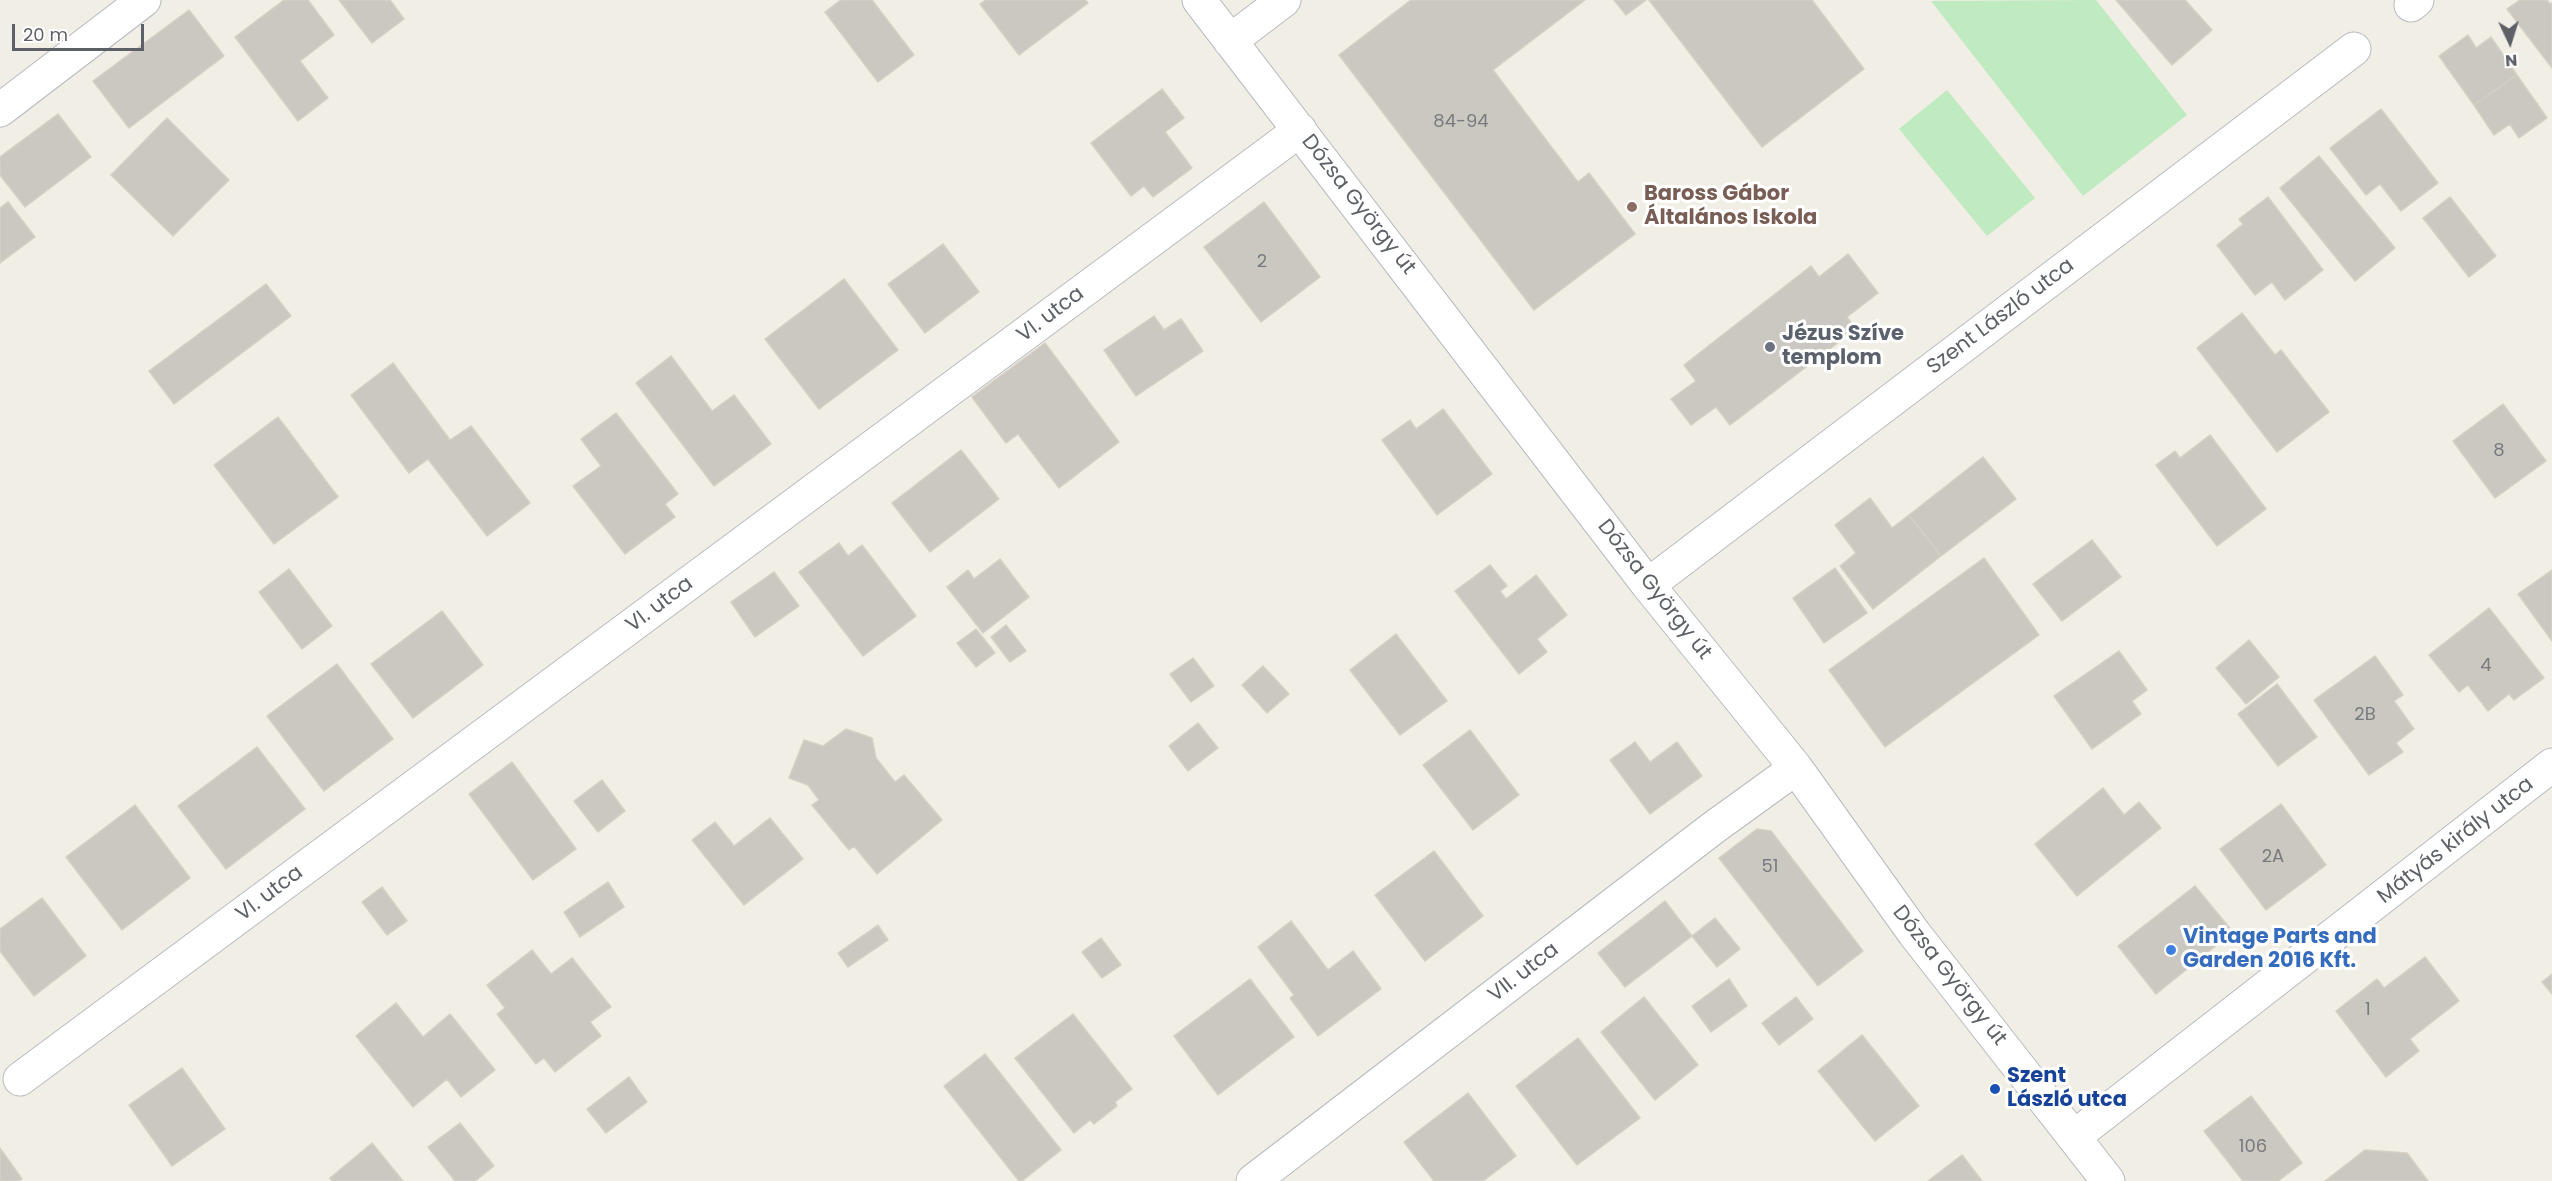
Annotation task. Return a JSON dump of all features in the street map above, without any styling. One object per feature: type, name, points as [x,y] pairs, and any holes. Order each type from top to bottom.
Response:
[{"type":"street","points":[[0,110],[144,0]]},
{"type":"street","name":"Dózsa György út","points":[[1199,0],[1648,585],[1796,768],[1914,933],[2108,1181]]},
{"type":"street","points":[[1230,41],[1284,0]]},
{"type":"street","name":"Szent László utca","points":[[1648,585],[2354,49]]},
{"type":"street","name":"VI. utca","points":[[20,1079],[1300,130]]},
{"type":"street","name":"Mátyás király utca","points":[[2074,1136],[2552,765]]},
{"type":"street","name":"VII. utca","points":[[1253,1181],[1704,835],[1796,768]]},
{"type":"green space","points":[[2096,0],[2187,115],[2083,196],[1931,1]]},
{"type":"green space","points":[[1947,90],[2035,198],[1987,236],[1899,129]]},
{"type":"building","points":[[284,0],[308,0],[334,35],[300,61],[328,98],[298,121],[235,37]]},
{"type":"building","points":[[339,0],[390,0],[404,19],[372,43]]},
{"type":"building","points":[[841,0],[872,0],[914,55],[878,82],[825,12]]},
{"type":"building","points":[[986,0],[1085,0],[1088,3],[1019,55],[980,4]]},
{"type":"building","points":[[1411,0],[1585,0],[1493,70],[1578,182],[1589,173],[1635,234],[1534,310],[1339,55]]},
{"type":"building","points":[[1614,0],[1646,0],[1626,15]]},
{"type":"building","points":[[1649,0],[1812,0],[1864,69],[1762,147]]},
{"type":"building","points":[[2116,0],[2185,0],[2212,30],[2172,65]]},
{"type":"building","points":[[2520,0],[2547,0],[2550,4],[2552,3],[2552,68],[2507,9]]},
{"type":"building","points":[[189,10],[224,56],[129,128],[93,81]]},
{"type":"building","points":[[2468,35],[2476,48],[2491,37],[2517,75],[2474,105],[2439,56]]},
{"type":"building","points":[[2517,75],[2547,118],[2519,138],[2510,124],[2494,135],[2474,105]]},
{"type":"building","points":[[1162,89],[1184,118],[1165,132],[1192,168],[1153,197],[1144,186],[1131,196],[1091,143]]},
{"type":"building","points":[[2381,109],[2438,183],[2401,211],[2380,184],[2366,195],[2330,148]]},
{"type":"building","points":[[58,114],[91,157],[25,207],[0,175],[0,157]]},
{"type":"building","points":[[167,118],[229,180],[173,236],[111,175]]},
{"type":"building","points":[[2319,156],[2395,248],[2355,281],[2280,188]]},
{"type":"building","points":[[2268,197],[2323,270],[2285,300],[2272,282],[2255,295],[2217,245],[2243,224],[2239,219]]},
{"type":"building","points":[[2450,197],[2496,256],[2469,277],[2423,218]]},
{"type":"building","points":[[8,202],[35,237],[0,263],[0,208]]},
{"type":"building","points":[[1264,202],[1320,277],[1261,322],[1204,247]]},
{"type":"building","points":[[943,244],[979,292],[925,333],[888,284]]},
{"type":"building","name":"Jézus Szíve templom","points":[[1848,254],[1878,293],[1847,317],[1856,329],[1730,425],[1716,407],[1691,425],[1671,399],[1696,381],[1684,365],[1811,266],[1819,277]]},
{"type":"building","points":[[844,279],[898,350],[819,409],[765,339]]},
{"type":"building","points":[[266,284],[291,316],[174,404],[149,371]]},
{"type":"building","points":[[2242,313],[2275,355],[2281,350],[2329,412],[2277,452],[2197,348]]},
{"type":"building","points":[[1154,316],[1164,330],[1181,319],[1203,351],[1136,396],[1104,350]]},
{"type":"building","points":[[1045,343],[1119,442],[1059,488],[1018,434],[1006,443],[972,397]]},
{"type":"building","points":[[671,356],[712,411],[734,395],[771,444],[714,486],[636,383]]},
{"type":"building","points":[[393,363],[450,440],[471,426],[530,503],[487,536],[428,459],[409,473],[351,395]]},
{"type":"building","points":[[2503,404],[2546,461],[2495,498],[2453,441]]},
{"type":"building","points":[[1443,409],[1492,474],[1437,515],[1382,440],[1410,420],[1416,429]]},
{"type":"building","points":[[616,413],[678,494],[665,504],[675,517],[625,554],[573,486],[601,466],[581,439]]},
{"type":"building","points":[[278,417],[338,497],[274,544],[214,465]]},
{"type":"building","points":[[2210,435],[2266,509],[2217,546],[2156,465],[2175,451],[2180,458]]},
{"type":"building","points":[[961,450],[999,499],[930,552],[892,503]]},
{"type":"building","points":[[1983,457],[2016,499],[1941,556],[1909,515]]},
{"type":"building","points":[[1870,498],[1892,528],[1909,515],[1941,556],[1873,609],[1840,566],[1856,553],[1835,525]]},
{"type":"building","points":[[2092,540],[2121,577],[2062,621],[2033,584]]},
{"type":"building","points":[[839,543],[848,556],[862,545],[916,616],[863,656],[799,572]]},
{"type":"building","points":[[1984,558],[2039,635],[1885,747],[1829,670]]},
{"type":"building","points":[[1000,559],[1029,597],[983,633],[947,587],[968,570],[974,579]]},
{"type":"building","points":[[1490,565],[1507,586],[1500,591],[1506,599],[1536,575],[1567,615],[1537,639],[1547,652],[1519,674],[1455,591]]},
{"type":"building","points":[[1835,568],[1867,613],[1824,643],[1793,598]]},
{"type":"building","points":[[289,569],[332,626],[302,649],[259,592]]},
{"type":"building","points":[[2552,570],[2552,641],[2518,594]]},
{"type":"building","points":[[774,572],[799,606],[755,637],[731,602]]},
{"type":"building","points":[[2489,608],[2544,678],[2514,700],[2509,694],[2488,711],[2468,685],[2459,692],[2429,655]]},
{"type":"building","points":[[442,611],[483,665],[413,718],[371,664]]},
{"type":"building","points":[[1006,625],[1026,651],[1010,662],[991,637]]},
{"type":"building","points":[[976,629],[995,653],[976,667],[957,643]]},
{"type":"building","points":[[1396,634],[1447,701],[1400,735],[1350,670]]},
{"type":"building","points":[[2249,640],[2279,677],[2246,704],[2216,668]]},
{"type":"building","points":[[2119,651],[2147,690],[2132,701],[2141,714],[2092,749],[2054,696]]},
{"type":"building","points":[[2375,656],[2403,695],[2394,701],[2414,729],[2396,743],[2403,752],[2369,775],[2314,700]]},
{"type":"building","points":[[1193,658],[1214,686],[1191,702],[1170,674]]},
{"type":"building","points":[[337,664],[393,739],[324,791],[267,716]]},
{"type":"building","points":[[1263,666],[1289,694],[1267,713],[1242,685]]},
{"type":"building","points":[[2277,684],[2317,737],[2278,766],[2238,714]]},
{"type":"building","points":[[1198,723],[1218,748],[1188,771],[1169,746]]},
{"type":"building","points":[[846,729],[872,738],[876,758],[895,782],[904,775],[942,820],[877,874],[854,846],[849,850],[812,805],[819,800],[808,785],[789,778],[804,740],[823,746]]},
{"type":"building","points":[[1470,730],[1519,795],[1473,830],[1423,765]]},
{"type":"building","points":[[1635,742],[1650,762],[1677,742],[1702,776],[1650,814],[1610,760]]},
{"type":"building","points":[[257,747],[305,809],[226,869],[178,806]]},
{"type":"building","points":[[512,762],[576,849],[533,880],[469,794]]},
{"type":"building","points":[[602,780],[625,811],[598,832],[574,801]]},
{"type":"building","points":[[2103,788],[2124,815],[2139,802],[2161,828],[2077,896],[2035,844]]},
{"type":"building","points":[[2281,804],[2326,865],[2266,910],[2220,849]]},
{"type":"building","points":[[135,805],[190,878],[122,930],[66,857]]},
{"type":"building","points":[[770,818],[803,859],[744,905],[692,840],[715,822],[734,846]]},
{"type":"building","points":[[1757,829],[1771,831],[1863,951],[1818,986],[1719,858]]},
{"type":"building","points":[[1434,851],[1483,916],[1425,961],[1375,895]]},
{"type":"building","points":[[608,882],[624,907],[580,937],[564,912]]},
{"type":"building","points":[[2195,886],[2233,932],[2156,994],[2118,946]]},
{"type":"building","points":[[382,887],[407,921],[387,935],[362,902]]},
{"type":"building","points":[[42,898],[86,956],[34,996],[0,951],[0,929]]},
{"type":"building","points":[[1665,901],[1692,936],[1625,987],[1598,953]]},
{"type":"building","points":[[1715,918],[1740,949],[1717,967],[1692,936]]},
{"type":"building","points":[[1291,921],[1328,970],[1353,951],[1381,989],[1318,1036],[1290,998],[1294,995],[1258,947]]},
{"type":"building","points":[[878,925],[888,940],[848,967],[838,953]]},
{"type":"building","points":[[1101,938],[1121,965],[1102,978],[1082,952]]},
{"type":"building","points":[[532,950],[551,974],[572,958],[611,1007],[590,1022],[601,1036],[555,1072],[544,1058],[536,1064],[497,1014],[505,1008],[487,985]]},
{"type":"building","points":[[2425,957],[2459,1001],[2410,1039],[2419,1051],[2386,1077],[2336,1011],[2377,979],[2384,988]]},
{"type":"building","points":[[2552,974],[2552,994],[2542,982]]},
{"type":"building","points":[[1250,979],[1294,1037],[1218,1095],[1174,1036]]},
{"type":"building","points":[[1729,979],[1747,1006],[1711,1032],[1692,1006]]},
{"type":"building","points":[[1644,997],[1698,1065],[1655,1100],[1601,1032]]},
{"type":"building","points":[[1796,997],[1813,1019],[1779,1045],[1762,1023]]},
{"type":"building","points":[[396,1003],[423,1037],[450,1014],[495,1070],[461,1097],[447,1079],[413,1107],[356,1036]]},
{"type":"building","points":[[1073,1014],[1132,1089],[1115,1102],[1117,1106],[1094,1124],[1090,1120],[1074,1133],[1015,1058]]},
{"type":"building","points":[[1862,1035],[1919,1106],[1875,1141],[1818,1071]]},
{"type":"building","points":[[1578,1038],[1640,1118],[1577,1165],[1516,1086]]},
{"type":"building","points":[[985,1054],[1061,1150],[1022,1181],[1019,1181],[944,1086]]},
{"type":"building","points":[[182,1068],[225,1129],[172,1166],[129,1105]]},
{"type":"building","points":[[629,1077],[647,1102],[606,1133],[587,1109]]},
{"type":"building","points":[[1468,1093],[1516,1156],[1483,1181],[1434,1181],[1404,1142]]},
{"type":"building","points":[[2251,1096],[2302,1163],[2278,1181],[2243,1181],[2204,1131]]},
{"type":"building","points":[[460,1123],[494,1166],[475,1181],[455,1181],[428,1147]]},
{"type":"building","points":[[372,1143],[403,1181],[332,1181],[330,1178]]},
{"type":"building","points":[[0,1148],[22,1179],[0,1181]]},
{"type":"building","points":[[2365,1150],[2407,1153],[2428,1181],[2325,1181]]},
{"type":"building","points":[[1962,1155],[1982,1181],[1928,1181]]},
{"type":"place","name":"Baross Gábor Általános Iskola","points":[[1632,207]]},
{"type":"place","name":"Jézus Szíve templom","points":[[1770,347]]},
{"type":"place","name":"Vintage Parts and Garden 2016 Kft.","points":[[2171,950]]},
{"type":"place","name":"Szent László utca","points":[[1995,1089]]}]
